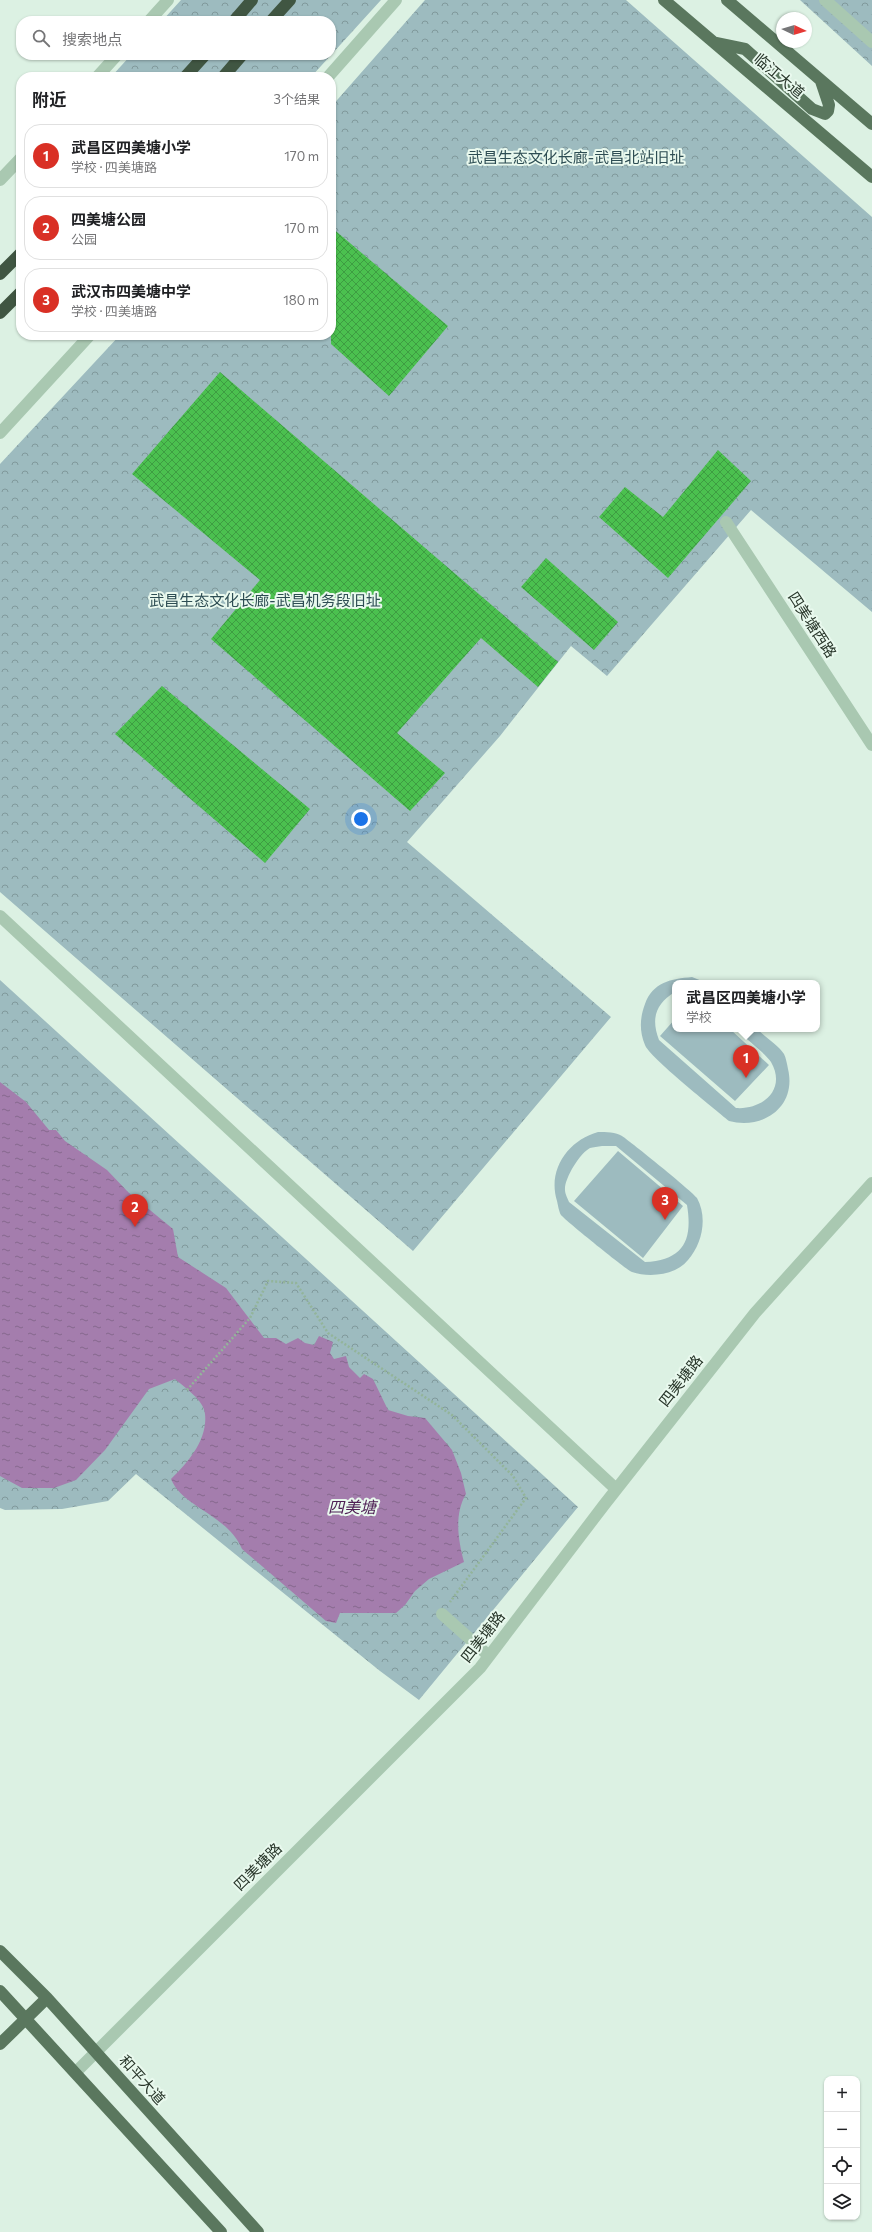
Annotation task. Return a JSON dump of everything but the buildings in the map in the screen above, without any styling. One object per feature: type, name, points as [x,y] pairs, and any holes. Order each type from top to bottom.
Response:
[{"type":"highway","points":[[238,16],[252,0]]},
{"type":"highway","points":[[276,16],[290,0]]},
{"type":"highway","points":[[190,72],[200,60]]},
{"type":"highway","points":[[227,72],[238,60]]},
{"type":"highway","points":[[0,274],[16,258]]},
{"type":"highway","points":[[0,314],[16,297]]},
{"type":"main road","name":"临江大道","points":[[664,0],[872,177]]},
{"type":"main road","name":"临江大道","points":[[727,0],[872,124]]},
{"type":"main road","points":[[715,43],[745,49],[812,108],[825,114],[828,111],[829,106],[821,81]]},
{"type":"main road","name":"和平大道","points":[[0,1951],[47,1998],[258,2232]]},
{"type":"main road","points":[[0,1991],[27,2018],[221,2232]]},
{"type":"main road","points":[[0,2044],[47,1998]]},
{"type":"street","points":[[154,16],[168,0]]},
{"type":"street","points":[[332,72],[396,0]]},
{"type":"street","points":[[825,0],[872,42]]},
{"type":"street","points":[[102,72],[112,60]]},
{"type":"street","points":[[0,180],[16,163]]},
{"type":"street","points":[[0,433],[85,340]]},
{"type":"street","name":"四美塘西路","points":[[726,522],[872,745]]},
{"type":"street","points":[[0,916],[616,1489]]},
{"type":"street","name":"四美塘路","points":[[76,2072],[469,1680],[489,1656],[616,1489],[755,1314],[872,1183]]},
{"type":"street","points":[[442,1614],[489,1656]]},
{"type":"path","points":[[187,1390],[250,1318],[268,1281],[296,1283],[328,1333],[452,1415],[513,1476],[526,1498],[442,1614]]},
{"type":"green space","points":[[181,0],[381,0],[336,50],[336,16],[167,16]]},
{"type":"green space","name":"武昌生态文化长廊-武昌机务段旧址","points":[[425,0],[626,0],[872,217],[872,612],[751,510],[607,676],[571,646],[500,736],[407,842],[611,1017],[413,1251],[0,892],[0,464],[115,340],[336,340],[336,101]]},
{"type":"green space","points":[[800,0],[872,0],[872,66]]},
{"type":"green space","points":[[126,60],[326,60],[316,72],[116,72]]},
{"type":"green space","points":[[692,977],[700,980],[674,980]]},
{"type":"green space","points":[[0,980],[578,1507],[419,1700],[380,1671],[136,1474],[108,1501],[62,1509],[5,1510],[0,1508]]},
{"type":"green space","points":[[672,980],[672,994],[663,1002],[656,1013],[655,1025],[659,1040],[736,1108],[746,1108],[763,1102],[774,1089],[776,1081],[775,1072],[771,1062],[760,1050],[739,1032],[760,1032],[784,1054],[788,1069],[789,1083],[787,1094],[782,1105],[775,1113],[765,1119],[754,1122],[742,1123],[729,1121],[697,1095],[649,1051],[645,1045],[641,1029],[643,1009],[648,997],[653,991],[658,986]]},
{"type":"green space","points":[[672,1022],[672,1032],[733,1032],[769,1065],[735,1101],[660,1036]]},
{"type":"green space","points":[[598,1132],[608,1132],[622,1136],[674,1177],[697,1198],[702,1214],[702,1230],[700,1239],[693,1254],[683,1265],[670,1272],[662,1274],[647,1275],[632,1272],[620,1264],[561,1215],[555,1189],[555,1178],[558,1167],[570,1149],[588,1136]],"holes":[[[616,1146],[687,1205],[688,1229],[686,1238],[677,1253],[658,1260],[645,1262],[569,1202],[565,1192],[565,1185],[570,1173],[582,1155],[590,1148]]]},
{"type":"green space","points":[[618,1151],[683,1206],[643,1258],[574,1201]]},
{"type":"water","name":"四美塘","points":[[0,1082],[26,1102],[49,1130],[56,1130],[65,1141],[107,1170],[128,1192],[173,1229],[178,1257],[226,1288],[264,1338],[276,1338],[286,1344],[298,1338],[305,1343],[314,1345],[319,1336],[333,1342],[330,1353],[334,1359],[346,1356],[349,1367],[360,1378],[364,1374],[373,1379],[388,1410],[408,1416],[425,1418],[452,1450],[461,1473],[466,1494],[460,1510],[458,1527],[464,1562],[429,1579],[415,1591],[405,1605],[396,1613],[340,1613],[336,1623],[326,1621],[242,1549],[235,1537],[226,1527],[195,1505],[177,1489],[171,1479],[184,1466],[196,1450],[203,1432],[205,1414],[204,1409],[198,1399],[175,1379],[149,1389],[105,1450],[76,1480],[54,1488],[22,1488],[0,1476]]},
{"type":"place","name":"武昌区四美塘小学","points":[[746,1078]]},
{"type":"place","name":"武汉市四美塘中学","points":[[665,1220]]},
{"type":"place","name":"四美塘公园","points":[[135,1227]]},
{"type":"park label","name":"武昌生态文化长廊-武昌北站旧址","points":[[576,158]]}]
